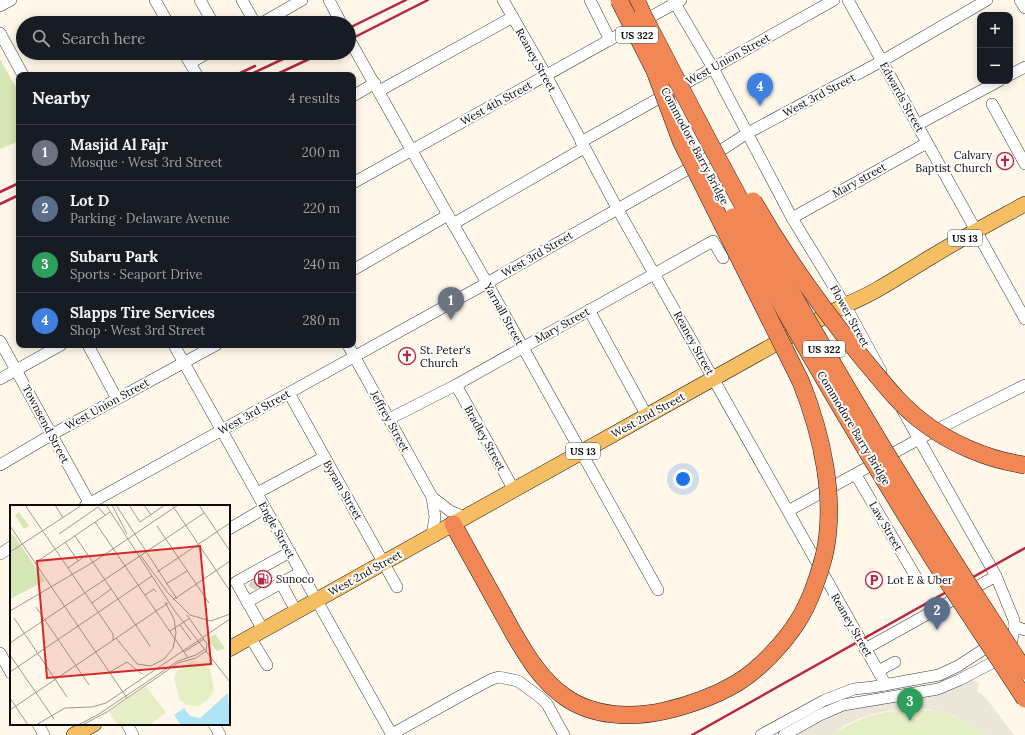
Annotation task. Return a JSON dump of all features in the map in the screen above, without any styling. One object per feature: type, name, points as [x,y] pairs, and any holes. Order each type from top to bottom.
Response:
[{"type":"highway","name":"Commodore Barry Bridge","points":[[619,0],[655,71],[750,248],[824,379],[937,565],[1025,699]]},
{"type":"highway","name":"Commodore Barry Bridge","points":[[640,7],[703,132],[746,212],[840,376],[915,501],[1025,671]]},
{"type":"highway","points":[[640,7],[685,81],[762,216],[797,271],[842,333],[896,399],[920,420],[958,443],[999,460],[1025,465]]},
{"type":"highway","points":[[459,520],[514,634],[531,662],[542,676],[566,697],[585,707],[629,716],[652,714],[695,703],[738,683],[758,667],[774,651],[799,620],[816,581],[824,555],[828,527],[829,503],[820,435],[812,408],[798,375],[681,141],[655,71]]},
{"type":"main road","name":"West 2nd Street","points":[[230,648],[581,452],[845,306],[860,300],[1025,204]]},
{"type":"main road","points":[[74,735],[92,725]]},
{"type":"street","points":[[0,6],[11,0]]},
{"type":"street","points":[[155,0],[164,16]]},
{"type":"street","points":[[200,0],[208,16]]},
{"type":"street","points":[[242,0],[251,16]]},
{"type":"street","points":[[271,16],[286,4],[302,0]]},
{"type":"street","points":[[329,0],[337,16]]},
{"type":"street","name":"Reaney Street","points":[[503,0],[546,75],[582,145],[617,208],[886,685]]},
{"type":"street","points":[[590,0],[610,40]]},
{"type":"street","name":"West Union Street","points":[[356,268],[451,220],[713,68],[834,0]]},
{"type":"street","name":"Edwards Street","points":[[848,0],[1025,319]]},
{"type":"street","name":"West 3rd Street","points":[[89,505],[487,283],[707,158],[746,134],[882,61],[987,0]]},
{"type":"street","points":[[1020,0],[1025,8]]},
{"type":"street","name":"West 4th Street","points":[[356,181],[610,40],[676,1]]},
{"type":"street","name":"Flower Street","points":[[676,1],[792,218],[845,306],[918,439],[996,576],[1012,612],[1017,631]]},
{"type":"street","points":[[356,95],[377,87],[513,17]]},
{"type":"street","points":[[0,33],[21,72]]},
{"type":"street","name":"Yarnall Street","points":[[356,51],[658,590]]},
{"type":"street","points":[[188,60],[195,72]]},
{"type":"street","points":[[190,63],[195,60]]},
{"type":"street","points":[[1013,73],[1025,67]]},
{"type":"street","points":[[917,125],[993,84]]},
{"type":"street","points":[[992,104],[1025,164]]},
{"type":"street","name":"Mary street","points":[[792,218],[927,143]]},
{"type":"street","name":"Mary Street","points":[[389,419],[456,385],[713,241],[723,258]]},
{"type":"street","points":[[589,310],[647,416]]},
{"type":"street","name":"Townsend Street","points":[[0,341],[89,505]]},
{"type":"street","points":[[0,379],[57,348]]},
{"type":"street","points":[[90,348],[117,399]]},
{"type":"street","name":"Engle Street","points":[[176,348],[392,735]]},
{"type":"street","name":"West Union Street","points":[[0,465],[51,435],[210,348]]},
{"type":"street","name":"Jeffrey Street","points":[[350,348],[432,497]]},
{"type":"street","name":"Bradley Street","points":[[456,385],[514,490]]},
{"type":"street","points":[[788,511],[856,475],[918,439],[1025,385]]},
{"type":"street","name":"Byram Street","points":[[289,393],[398,587]]},
{"type":"street","points":[[257,493],[324,457]]},
{"type":"street","name":"Law Street","points":[[856,475],[916,577]]},
{"type":"street","points":[[432,497],[459,520]]},
{"type":"street","points":[[432,497],[434,518],[432,535]]},
{"type":"street","points":[[230,528],[265,508]]},
{"type":"street","points":[[0,554],[10,548]]},
{"type":"street","points":[[247,602],[263,581],[290,552]]},
{"type":"street","points":[[267,665],[247,602],[236,582],[263,581],[301,572]]},
{"type":"street","points":[[865,649],[996,576]]},
{"type":"street","points":[[263,581],[296,611]]},
{"type":"street","points":[[761,735],[825,700],[854,689],[886,685],[939,675],[958,666],[1001,638],[1017,631]]},
{"type":"street","points":[[784,735],[820,715],[843,705],[938,689],[964,678],[990,664],[1004,652],[1011,644],[1017,631]]},
{"type":"street","points":[[5,654],[10,670]]},
{"type":"street","points":[[878,671],[895,662]]},
{"type":"street","points":[[958,666],[964,678]]},
{"type":"street","points":[[392,735],[492,679],[499,678],[511,679],[524,684],[547,704],[564,735]]},
{"type":"street","points":[[873,687],[876,699]]},
{"type":"street","points":[[39,725],[44,735]]},
{"type":"street","points":[[128,725],[133,735]]},
{"type":"street","points":[[215,725],[220,735]]},
{"type":"green space","points":[[0,59],[16,88],[16,142],[0,149]]},
{"type":"green space","points":[[914,709],[934,711],[953,716],[971,724],[987,735],[832,735],[851,723],[861,719],[881,713]]},
{"type":"shaded area","points":[[970,679],[979,683],[977,691],[986,698],[1014,735],[987,735],[955,716],[928,709],[915,709],[893,710],[877,713],[843,726],[832,735],[796,735],[842,711]]},
{"type":"tunnel","points":[[262,574],[271,581]]},
{"type":"tunnel","points":[[251,581],[259,586]]},
{"type":"railway","points":[[356,25],[406,0]]},
{"type":"railway","points":[[356,36],[428,0]]},
{"type":"railway","points":[[255,72],[281,60]]},
{"type":"railway","points":[[281,72],[307,60]]},
{"type":"railway","points":[[242,72],[255,66]]},
{"type":"railway","points":[[0,192],[16,184]]},
{"type":"railway","points":[[0,204],[16,196]]},
{"type":"railway","points":[[692,735],[1025,548]]},
{"type":"place","name":"Slapps Tire Services","points":[[760,106]]},
{"type":"place","name":"Calvary Baptist Church","points":[[1005,161]]},
{"type":"place","name":"Masjid Al Fajr","points":[[451,320]]},
{"type":"place","name":"St. Peter's Church","points":[[407,356]]},
{"type":"place","name":"Sunoco","points":[[263,579]]},
{"type":"place","name":"Lot E & Uber","points":[[874,580]]},
{"type":"place","name":"Lot D","points":[[937,630]]},
{"type":"place","name":"Subaru Park","points":[[910,721]]}]
